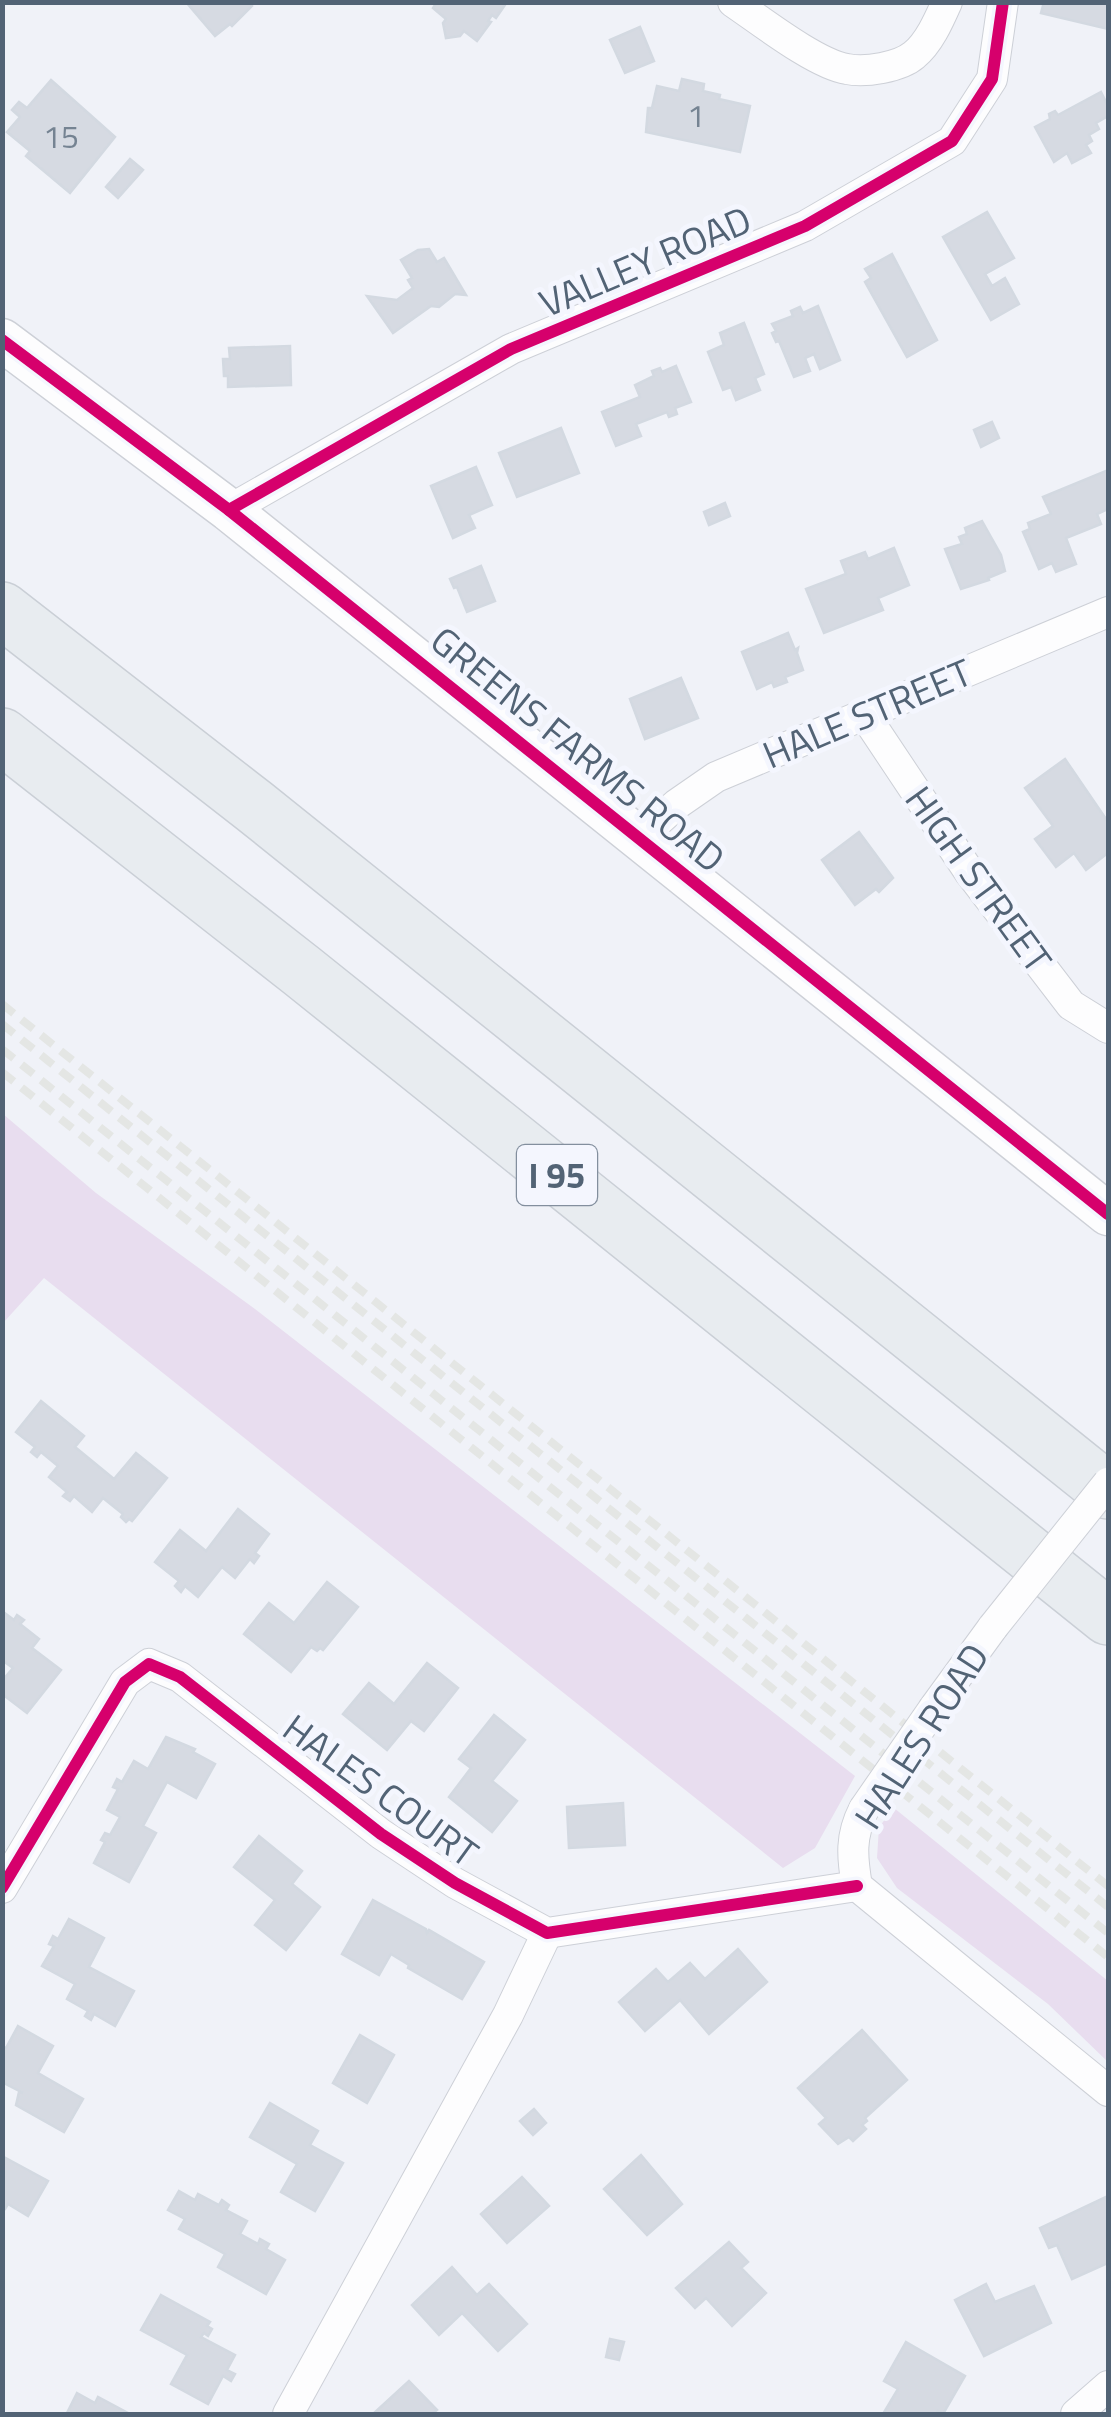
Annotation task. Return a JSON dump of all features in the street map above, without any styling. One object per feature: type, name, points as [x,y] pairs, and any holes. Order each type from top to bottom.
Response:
[{"type":"highway","name":"I 95","points":[[2,610],[254,806],[1108,1491]]},
{"type":"highway","name":"I 95","points":[[2,736],[318,983],[1108,1618]]},
{"type":"main road","name":"GREENS FARMS ROAD","points":[[2,340],[229,510],[1108,1214]]},
{"type":"street","points":[[733,2],[811,53],[846,70],[882,68],[913,57],[932,32],[946,2]]},
{"type":"street","name":"VALLEY ROAD","points":[[229,510],[510,350],[804,226],[952,141],[992,79],[1003,2]]},
{"type":"street","name":"HALE STREET","points":[[640,836],[716,777],[1108,612]]},
{"type":"street","name":"HIGH STREET","points":[[864,714],[970,873],[1071,1005],[1108,1028]]},
{"type":"street","name":"HALES ROAD","points":[[1108,1483],[934,1708],[864,1809],[851,1853],[857,1886],[1108,2091]]},
{"type":"street","name":"HALES COURT","points":[[2,1888],[125,1682],[150,1664],[180,1677],[381,1834],[455,1883],[547,1933]]},
{"type":"street","points":[[288,2414],[508,2015],[547,1933],[857,1886]]},
{"type":"street","points":[[1076,2414],[1108,2386]]},
{"type":"shaded area","points":[[3,1114],[96,1193],[255,1309],[855,1776],[815,1848],[783,1868],[44,1278],[3,1323]]},
{"type":"shaded area","points":[[894,1808],[1108,1981],[1108,2062],[1048,2004],[897,1888],[877,1858],[879,1827]]},
{"type":"building","points":[[186,2],[249,2],[252,6],[215,36]]},
{"type":"building","points":[[437,2],[507,2],[496,18],[492,15],[477,41],[464,31],[460,36],[446,38],[446,19],[433,8]]},
{"type":"building","points":[[1044,2],[1108,2],[1108,29],[1041,13]]},
{"type":"building","points":[[640,27],[654,61],[625,73],[610,40]]},
{"type":"building","points":[[682,79],[704,84],[703,91],[720,95],[719,99],[750,106],[740,152],[646,132],[648,108],[652,108],[657,86],[679,91]]},
{"type":"building","points":[[51,80],[115,137],[70,193],[26,156],[30,151],[7,132],[20,117],[12,110],[19,102],[27,108]]},
{"type":"building","points":[[1101,92],[1108,116],[1096,123],[1099,129],[1089,135],[1092,141],[1086,145],[1091,153],[1072,163],[1067,153],[1054,162],[1035,127],[1050,119],[1049,114],[1055,111],[1058,115]]},
{"type":"building","points":[[130,159],[143,170],[118,198],[106,187]]},
{"type":"building","points":[[987,212],[1014,258],[985,274],[992,286],[1005,278],[1019,304],[991,320],[943,237]]},
{"type":"building","points":[[429,249],[437,262],[444,258],[466,295],[455,294],[439,307],[431,306],[393,333],[367,296],[397,300],[413,288],[408,280],[412,278],[401,260],[418,250]]},
{"type":"building","points":[[892,254],[937,340],[907,357],[865,282],[871,278],[865,269]]},
{"type":"building","points":[[818,306],[840,360],[820,369],[814,354],[805,358],[810,371],[794,377],[772,333],[776,331],[772,324],[793,316],[791,311],[800,307],[803,313]]},
{"type":"building","points":[[744,323],[764,374],[755,378],[760,390],[736,400],[731,387],[723,390],[708,352],[724,345],[720,333]]},
{"type":"building","points":[[290,346],[291,385],[228,387],[223,359],[230,359],[229,348]]},
{"type":"building","points":[[676,366],[691,402],[675,408],[677,414],[669,417],[667,412],[636,424],[641,436],[616,446],[602,412],[640,397],[635,385],[654,376],[652,371],[660,368],[662,372]]},
{"type":"building","points":[[992,422],[999,438],[981,447],[974,430]]},
{"type":"building","points":[[561,428],[579,473],[517,497],[499,453]]},
{"type":"building","points":[[476,467],[492,505],[469,515],[475,528],[453,538],[431,486]]},
{"type":"building","points":[[1108,470],[1108,509],[1097,514],[1101,524],[1066,538],[1076,564],[1056,572],[1052,563],[1039,569],[1023,532],[1030,529],[1028,523],[1051,514],[1043,497]]},
{"type":"building","points":[[725,503],[730,516],[709,525],[704,512]]},
{"type":"building","points":[[982,521],[1001,555],[1005,571],[961,589],[945,549],[962,544],[959,537],[967,534],[965,528]]},
{"type":"building","points":[[894,548],[909,585],[878,598],[883,610],[824,633],[806,589],[846,574],[841,561],[865,552],[868,559]]},
{"type":"building","points":[[481,566],[495,601],[467,612],[450,579]]},
{"type":"building","points":[[788,633],[795,650],[798,648],[803,670],[785,677],[787,682],[774,687],[772,682],[757,689],[742,652]]},
{"type":"building","points":[[681,678],[698,718],[645,739],[630,699]]},
{"type":"building","points":[[1065,759],[1108,822],[1108,853],[1086,870],[1074,853],[1056,867],[1035,839],[1053,826],[1025,788]]},
{"type":"building","points":[[859,832],[893,878],[879,892],[876,889],[855,905],[822,860]]},
{"type":"building","points":[[41,1401],[84,1436],[75,1447],[114,1479],[136,1453],[167,1478],[132,1521],[126,1522],[123,1514],[103,1498],[92,1512],[74,1496],[70,1501],[63,1496],[67,1492],[49,1477],[58,1466],[41,1452],[37,1457],[31,1452],[35,1447],[16,1432]]},
{"type":"building","points":[[238,1509],[269,1534],[255,1553],[259,1556],[254,1563],[250,1559],[235,1578],[222,1567],[198,1597],[185,1586],[181,1592],[175,1586],[179,1581],[155,1562],[180,1530],[206,1551]]},
{"type":"building","points":[[327,1582],[358,1607],[323,1650],[311,1647],[291,1672],[244,1634],[269,1603],[294,1623]]},
{"type":"building","points":[[2,1611],[14,1620],[17,1615],[24,1620],[20,1624],[39,1639],[32,1648],[61,1670],[27,1713],[2,1694],[2,1681],[13,1668],[2,1660]]},
{"type":"building","points":[[427,1663],[458,1688],[424,1731],[411,1721],[387,1750],[343,1714],[369,1683],[394,1704]]},
{"type":"building","points":[[494,1715],[525,1740],[492,1781],[517,1801],[492,1832],[449,1797],[471,1768],[459,1759]]},
{"type":"building","points":[[166,1737],[195,1749],[193,1752],[215,1764],[196,1798],[167,1782],[143,1826],[156,1833],[129,1882],[94,1863],[105,1842],[101,1840],[105,1833],[110,1835],[120,1817],[107,1810],[118,1789],[113,1787],[117,1779],[122,1782],[134,1761],[148,1769]]},
{"type":"building","points":[[623,1803],[625,1845],[569,1848],[567,1807]]},
{"type":"building","points":[[259,1836],[302,1871],[292,1884],[320,1907],[286,1950],[255,1925],[275,1900],[234,1867]]},
{"type":"building","points":[[373,1900],[484,1962],[462,1999],[391,1954],[379,1975],[342,1954]]},
{"type":"building","points":[[69,1919],[104,1938],[89,1967],[134,1991],[115,2026],[94,2014],[91,2020],[85,2016],[88,2011],[67,1999],[75,1984],[42,1966],[54,1946],[49,1944],[53,1936],[58,1939]]},
{"type":"building","points":[[738,1949],[767,1982],[709,2034],[680,2000],[645,2031],[619,2002],[656,1969],[668,1982],[690,1963],[705,1979]]},
{"type":"building","points":[[18,2026],[53,2046],[38,2073],[83,2099],[64,2132],[16,2105],[19,2092],[23,2093],[2,2082],[2,2047],[6,2048]]},
{"type":"building","points":[[862,2030],[907,2080],[865,2118],[867,2121],[862,2125],[866,2129],[853,2141],[849,2137],[838,2144],[819,2124],[826,2118],[798,2088]]},
{"type":"building","points":[[360,2035],[394,2055],[367,2103],[333,2083]]},
{"type":"building","points":[[270,2103],[318,2131],[310,2145],[343,2163],[315,2211],[281,2192],[297,2164],[250,2137]]},
{"type":"building","points":[[534,2109],[546,2123],[533,2135],[520,2121]]},
{"type":"building","points":[[641,2155],[682,2204],[647,2235],[604,2189]]},
{"type":"building","points":[[2,2156],[48,2181],[28,2216],[8,2204],[2,2208]]},
{"type":"building","points":[[522,2177],[549,2206],[507,2243],[481,2214]]},
{"type":"building","points":[[179,2191],[195,2200],[198,2194],[219,2205],[222,2200],[229,2205],[226,2210],[247,2221],[240,2234],[258,2244],[260,2239],[269,2244],[266,2249],[285,2260],[266,2294],[218,2267],[225,2254],[179,2229],[185,2219],[168,2210]]},
{"type":"building","points":[[1108,2196],[1108,2263],[1072,2279],[1057,2245],[1049,2248],[1040,2228]]},
{"type":"building","points":[[729,2242],[748,2262],[741,2268],[766,2293],[732,2326],[706,2298],[695,2308],[676,2288]]},
{"type":"building","points":[[452,2267],[477,2295],[489,2284],[527,2324],[498,2351],[462,2313],[439,2335],[412,2305]]},
{"type":"building","points":[[986,2284],[995,2302],[1034,2286],[1051,2323],[984,2356],[955,2300]]},
{"type":"building","points":[[161,2295],[210,2322],[208,2336],[204,2333],[201,2337],[235,2355],[227,2370],[235,2374],[231,2381],[223,2376],[208,2404],[171,2384],[187,2355],[141,2330]]},
{"type":"building","points":[[610,2339],[624,2342],[619,2360],[606,2357]]},
{"type":"building","points":[[906,2342],[965,2376],[943,2414],[883,2414],[898,2389],[884,2381]]},
{"type":"building","points":[[409,2381],[437,2410],[432,2414],[373,2414]]},
{"type":"building","points":[[77,2393],[95,2403],[98,2397],[130,2414],[67,2413]]},
{"type":"railway","points":[[2,1004],[1108,1886]]},
{"type":"railway","points":[[2,1024],[1108,1907]]},
{"type":"railway","points":[[2,1049],[1108,1933]]},
{"type":"railway","points":[[2,1072],[1108,1957]]},
{"type":"cycle path","points":[[229,510],[511,349],[805,226],[952,141],[992,79],[1003,2]]},
{"type":"cycle path","points":[[2,340],[229,510],[1108,1214]]},
{"type":"cycle path","points":[[2,1888],[125,1682],[149,1664],[180,1677],[381,1834],[455,1883],[547,1933],[857,1886]]}]
